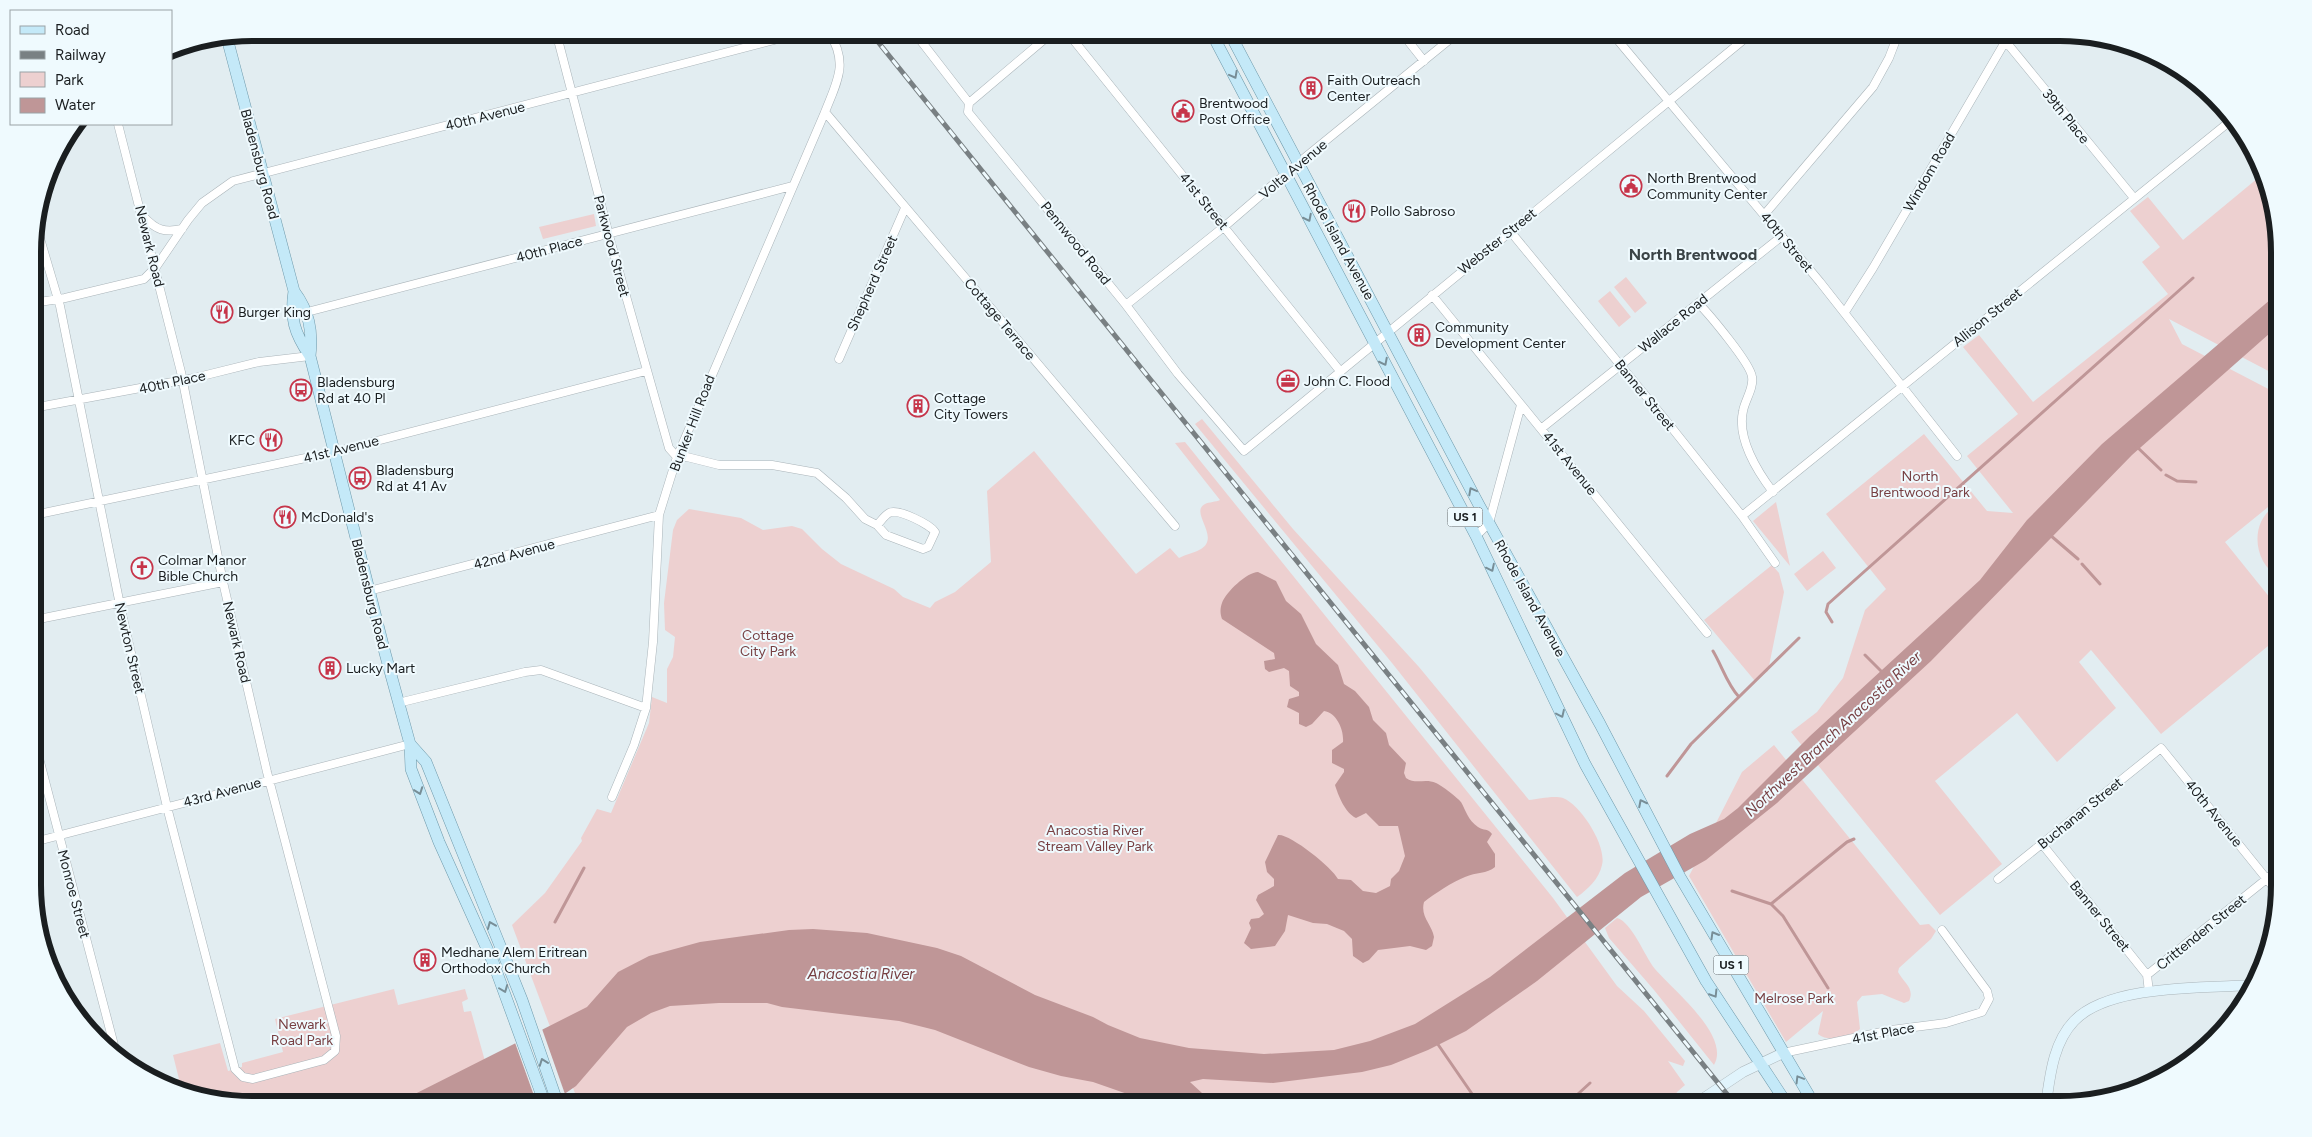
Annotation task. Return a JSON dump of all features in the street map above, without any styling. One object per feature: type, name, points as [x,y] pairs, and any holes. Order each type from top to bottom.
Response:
[{"type":"main road","name":"Rhode Island Avenue","points":[[1216,41],[1476,536],[1585,764],[1654,891],[1706,981],[1781,1096]]},
{"type":"main road","name":"Rhode Island Avenue","points":[[1233,41],[1489,523],[1600,724],[1680,877],[1809,1096]]},
{"type":"main road","name":"Bladensburg Road","points":[[228,43],[294,291],[305,305],[307,312],[313,336],[310,356]]},
{"type":"main road","name":"Bladensburg Road","points":[[294,291],[291,310],[297,338],[310,356],[369,591],[410,744],[411,770],[484,939],[542,1096]]},
{"type":"main road","name":"Bladensburg Road","points":[[410,744],[426,762],[528,1020],[555,1096]]},
{"type":"street","name":"Parkwood Street","points":[[558,41],[646,371],[669,448],[677,457]]},
{"type":"street","name":"40th Avenue","points":[[41,302],[144,279],[156,267],[182,229],[212,195],[233,180],[572,94],[771,41]]},
{"type":"street","name":"Bunker Hill Road","points":[[612,797],[634,745],[646,708],[653,642],[659,515],[677,457],[825,112],[841,68],[839,48],[835,41]]},
{"type":"street","name":"Pennwood Road","points":[[921,41],[969,103],[968,112],[1126,304],[1178,374],[1244,451]]},
{"type":"street","points":[[969,103],[1042,41]]},
{"type":"street","name":"41st Street","points":[[1074,41],[1340,371]]},
{"type":"street","points":[[1407,41],[1424,62]]},
{"type":"street","name":"Volta Avenue","points":[[1126,304],[1225,226],[1297,164],[1448,41]]},
{"type":"street","name":"40th Street","points":[[1618,41],[1845,312],[1957,456]]},
{"type":"street","name":"Webster Street","points":[[1244,451],[1742,41]]},
{"type":"street","points":[[1764,215],[1873,87],[1889,58],[1895,41]]},
{"type":"street","name":"39th Place","points":[[2005,42],[2134,198]]},
{"type":"street","name":"Windom Road","points":[[1845,312],[2005,42]]},
{"type":"street","name":"Cottage Terrace","points":[[825,112],[1175,526]]},
{"type":"street","name":"Allison Street","points":[[1742,516],[2227,124]]},
{"type":"street","name":"Newark Road","points":[[118,125],[143,215],[183,380],[223,582],[269,780],[337,1044],[335,1052],[324,1060],[253,1079],[242,1077],[235,1068]]},
{"type":"street","name":"40th Place","points":[[307,312],[792,186]]},
{"type":"street","name":"Shepherd Street","points":[[839,359],[905,208]]},
{"type":"street","points":[[143,215],[152,226],[160,230],[182,229]]},
{"type":"street","name":"Banner Street","points":[[1510,231],[1621,364],[1742,516],[1775,563]]},
{"type":"street","name":"Wallace Road","points":[[1542,428],[1782,236]]},
{"type":"street","name":"Newton Street","points":[[42,244],[58,299],[80,399],[119,603],[167,807],[235,1068]]},
{"type":"street","name":"41st Avenue","points":[[1432,295],[1707,633]]},
{"type":"street","points":[[1698,303],[1750,368],[1752,383],[1743,410],[1742,428],[1754,464],[1773,492]]},
{"type":"street","name":"40th Place","points":[[41,406],[183,380],[259,362],[310,356]]},
{"type":"street","name":"41st Avenue","points":[[41,514],[334,452],[646,371]]},
{"type":"street","points":[[1476,536],[1489,523],[1521,405]]},
{"type":"street","points":[[677,457],[687,456],[719,465],[772,465],[817,473],[846,498],[865,519],[878,525],[886,535],[923,549],[928,547],[936,532],[932,526],[897,512],[889,513],[878,525]]},
{"type":"street","name":"42nd Avenue","points":[[369,591],[659,515]]},
{"type":"street","points":[[41,619],[223,582]]},
{"type":"street","points":[[398,703],[525,672],[541,670],[646,708]]},
{"type":"street","name":"43rd Avenue","points":[[41,840],[410,744]]},
{"type":"street","name":"40th Avenue","points":[[2161,748],[2271,883]]},
{"type":"street","name":"Buchanan Street","points":[[1998,879],[2161,748]]},
{"type":"street","name":"Monroe Street","points":[[41,766],[114,1043]]},
{"type":"street","name":"Banner Street","points":[[2042,844],[2147,975]]},
{"type":"street","name":"Crittenden Street","points":[[2147,975],[2271,876]]},
{"type":"street","name":"41st Place","points":[[1783,1053],[1891,1030],[1946,1023],[1982,1012],[1989,999],[1987,991],[1942,930]]},
{"type":"street","points":[[2147,975],[2149,992]]},
{"type":"street","points":[[2047,1096],[2054,1060],[2060,1044],[2073,1022],[2083,1013],[2109,999],[2149,992],[2245,986]]},
{"type":"street","points":[[1706,1096],[1758,1063],[1783,1053]]},
{"type":"green space","name":"North Brentwood Park","points":[[2258,178],[2267,211],[2271,252],[2271,372],[2169,319],[2182,344],[2271,390],[2271,505],[2225,542],[2271,599],[2271,644],[2161,734],[2091,650],[2079,662],[2116,708],[2057,762],[2017,713],[1935,781],[2002,864],[1940,915],[1791,732],[1817,712],[1843,678],[1865,610],[1886,589],[1826,514],[1924,434],[1987,511],[2013,513],[1967,456],[2018,414],[1963,347],[1979,335],[2033,402],[2168,294],[2142,262],[2160,247],[2130,211],[2148,197],[2183,240]]},
{"type":"green space","points":[[594,214],[596,226],[543,239],[539,227]]},
{"type":"green space","points":[[1626,277],[1647,303],[1635,313],[1614,287]]},
{"type":"green space","points":[[1610,291],[1631,317],[1619,327],[1598,301]]},
{"type":"green space","points":[[1202,419],[1293,529],[1419,667],[1529,800],[1551,797],[1563,798],[1570,802],[1585,817],[1601,848],[1602,865],[1593,883],[1581,894],[1577,897],[1392,663],[1195,424]]},
{"type":"green space","name":"Anacostia River Stream Valley Park","points":[[1185,442],[1553,898],[1617,986],[1644,1011],[1685,1061],[1683,1066],[1668,1061],[1685,1085],[1675,1096],[576,1096],[512,925],[545,893],[582,841],[581,838],[597,809],[611,813],[649,723],[652,697],[667,703],[667,669],[673,657],[675,637],[665,630],[664,603],[673,530],[677,520],[689,509],[741,518],[763,530],[792,526],[802,529],[822,549],[841,564],[894,589],[903,597],[930,608],[935,602],[955,592],[991,562],[987,491],[1034,451],[1136,574],[1170,548],[1179,558],[1201,549],[1206,544],[1208,538],[1200,513],[1201,508],[1205,504],[1220,500],[1175,443]]},
{"type":"green space","points":[[1776,502],[1790,566],[1753,521]]},
{"type":"green space","points":[[2271,510],[2271,571],[2263,562],[2257,541],[2258,530],[2262,520]]},
{"type":"green space","points":[[1823,551],[1836,568],[1807,591],[1794,574]]},
{"type":"green space","points":[[1772,565],[1779,573],[1784,592],[1768,671],[1755,681],[1704,620]]},
{"type":"green space","name":"Melrose Park","points":[[1774,745],[1920,925],[1929,924],[1936,931],[1931,939],[1899,968],[1898,972],[1910,989],[1909,1001],[1904,1003],[1882,994],[1862,996],[1857,1002],[1860,1029],[1839,1038],[1822,1037],[1818,1034],[1823,1011],[1786,1042],[1689,876],[1742,772]]},
{"type":"green space","points":[[1617,918],[1628,926],[1655,969],[1708,1027],[1717,1053],[1714,1065],[1654,990],[1609,938],[1605,928]]},
{"type":"green space","name":"Newark Road Park","points":[[394,989],[398,1005],[465,989],[468,999],[462,1002],[464,1012],[471,1011],[495,1096],[252,1096],[211,1092],[173,1081],[179,1079],[173,1055],[220,1043],[228,1071],[242,1067],[242,1063],[283,1052],[275,1019]]},
{"type":"water","points":[[2271,299],[2271,332],[2132,455],[1931,661],[1777,803],[1706,860],[1641,897],[1537,981],[1466,1031],[1428,1050],[1391,1065],[1362,1072],[1273,1083],[1203,1079],[1190,1082],[1205,1096],[1133,1096],[1093,1082],[1029,1067],[935,1030],[899,1021],[782,1007],[767,1003],[719,1003],[670,1006],[651,1013],[627,1027],[576,1086],[562,1096],[411,1096],[587,1007],[618,972],[649,956],[700,942],[789,930],[813,929],[867,933],[937,948],[961,956],[1035,995],[1093,1017],[1140,1038],[1189,1048],[1264,1054],[1334,1050],[1370,1041],[1415,1024],[1490,977],[1625,873],[1690,834],[1724,819],[1738,808],[1810,736],[1980,580],[2027,520],[2102,444]]},
{"type":"water","points":[[1258,572],[1276,581],[1286,601],[1301,614],[1316,644],[1338,665],[1344,684],[1355,691],[1369,707],[1373,720],[1386,733],[1389,745],[1406,763],[1404,773],[1406,778],[1413,781],[1428,781],[1442,786],[1461,802],[1475,824],[1492,834],[1487,842],[1495,854],[1495,867],[1488,871],[1460,879],[1424,902],[1425,916],[1434,937],[1432,946],[1426,950],[1410,946],[1378,950],[1369,960],[1363,963],[1353,956],[1352,939],[1344,931],[1327,924],[1313,923],[1288,915],[1285,931],[1275,946],[1251,949],[1244,943],[1251,928],[1249,923],[1251,919],[1259,918],[1264,914],[1256,900],[1258,895],[1274,886],[1274,879],[1267,872],[1265,862],[1278,835],[1291,839],[1328,867],[1338,879],[1351,880],[1363,891],[1376,893],[1390,886],[1391,879],[1399,871],[1405,856],[1398,826],[1379,826],[1366,813],[1356,818],[1348,812],[1342,803],[1335,785],[1344,769],[1332,763],[1332,750],[1343,742],[1342,732],[1339,723],[1333,715],[1324,711],[1312,724],[1306,727],[1299,724],[1299,713],[1287,707],[1289,699],[1299,696],[1299,692],[1290,686],[1289,671],[1284,668],[1269,672],[1265,669],[1264,661],[1275,659],[1274,653],[1222,619],[1221,607],[1224,599],[1237,583],[1248,575]]},
{"type":"pier","points":[[541,1026],[566,1096],[534,1096],[514,1040]]},
{"type":"waterway","points":[[1832,622],[1826,612],[1828,604],[2193,278]]},
{"type":"waterway","points":[[2136,446],[2161,470]]},
{"type":"waterway","points":[[2166,475],[2177,481],[2196,482]]},
{"type":"waterway","points":[[2050,535],[2078,559]]},
{"type":"waterway","points":[[2082,564],[2100,584]]},
{"type":"waterway","points":[[1667,776],[1691,744],[1799,638]]},
{"type":"waterway","points":[[1713,651],[1728,681],[1739,697]]},
{"type":"waterway","name":"Northwest Branch Anacostia River","points":[[1865,655],[1884,674]]},
{"type":"waterway","points":[[1732,891],[1771,904],[1847,842],[1854,839]]},
{"type":"waterway","points":[[555,922],[584,868]]},
{"type":"waterway","points":[[1771,904],[1783,916],[1828,988]]},
{"type":"waterway","points":[[1437,1043],[1473,1096]]},
{"type":"waterway","points":[[1576,1096],[1590,1083]]},
{"type":"railway","points":[[877,41],[1729,1096]]},
{"type":"place","name":"Faith Outreach Center","points":[[1311,88]]},
{"type":"place","name":"Brentwood Post Office","points":[[1183,111]]},
{"type":"place","name":"North Brentwood Community Center","points":[[1631,186]]},
{"type":"place","name":"Pollo Sabroso","points":[[1354,211]]},
{"type":"place","name":"Burger King","points":[[222,312]]},
{"type":"place","name":"Community Development Center","points":[[1419,335]]},
{"type":"place","name":"John C. Flood","points":[[1288,381]]},
{"type":"place","name":"Bladensburg Rd at 40 Pl","points":[[301,390]]},
{"type":"place","name":"Cottage City Towers","points":[[918,406]]},
{"type":"place","name":"KFC","points":[[271,440]]},
{"type":"place","name":"Bladensburg Rd at 41 Av","points":[[360,478]]},
{"type":"place","name":"McDonald's","points":[[285,517]]},
{"type":"place","name":"Colmar Manor Bible Church","points":[[142,568]]},
{"type":"place","name":"Lucky Mart","points":[[330,668]]},
{"type":"place","name":"Medhane Alem Eritrean Orthodox Church","points":[[425,960]]},
{"type":"district","name":"North Brentwood","points":[[1693,254]]},
{"type":"park label","name":"Cottage City Park","points":[[768,644]]},
{"type":"water label","name":"Anacostia River","points":[[861,974]]}]
